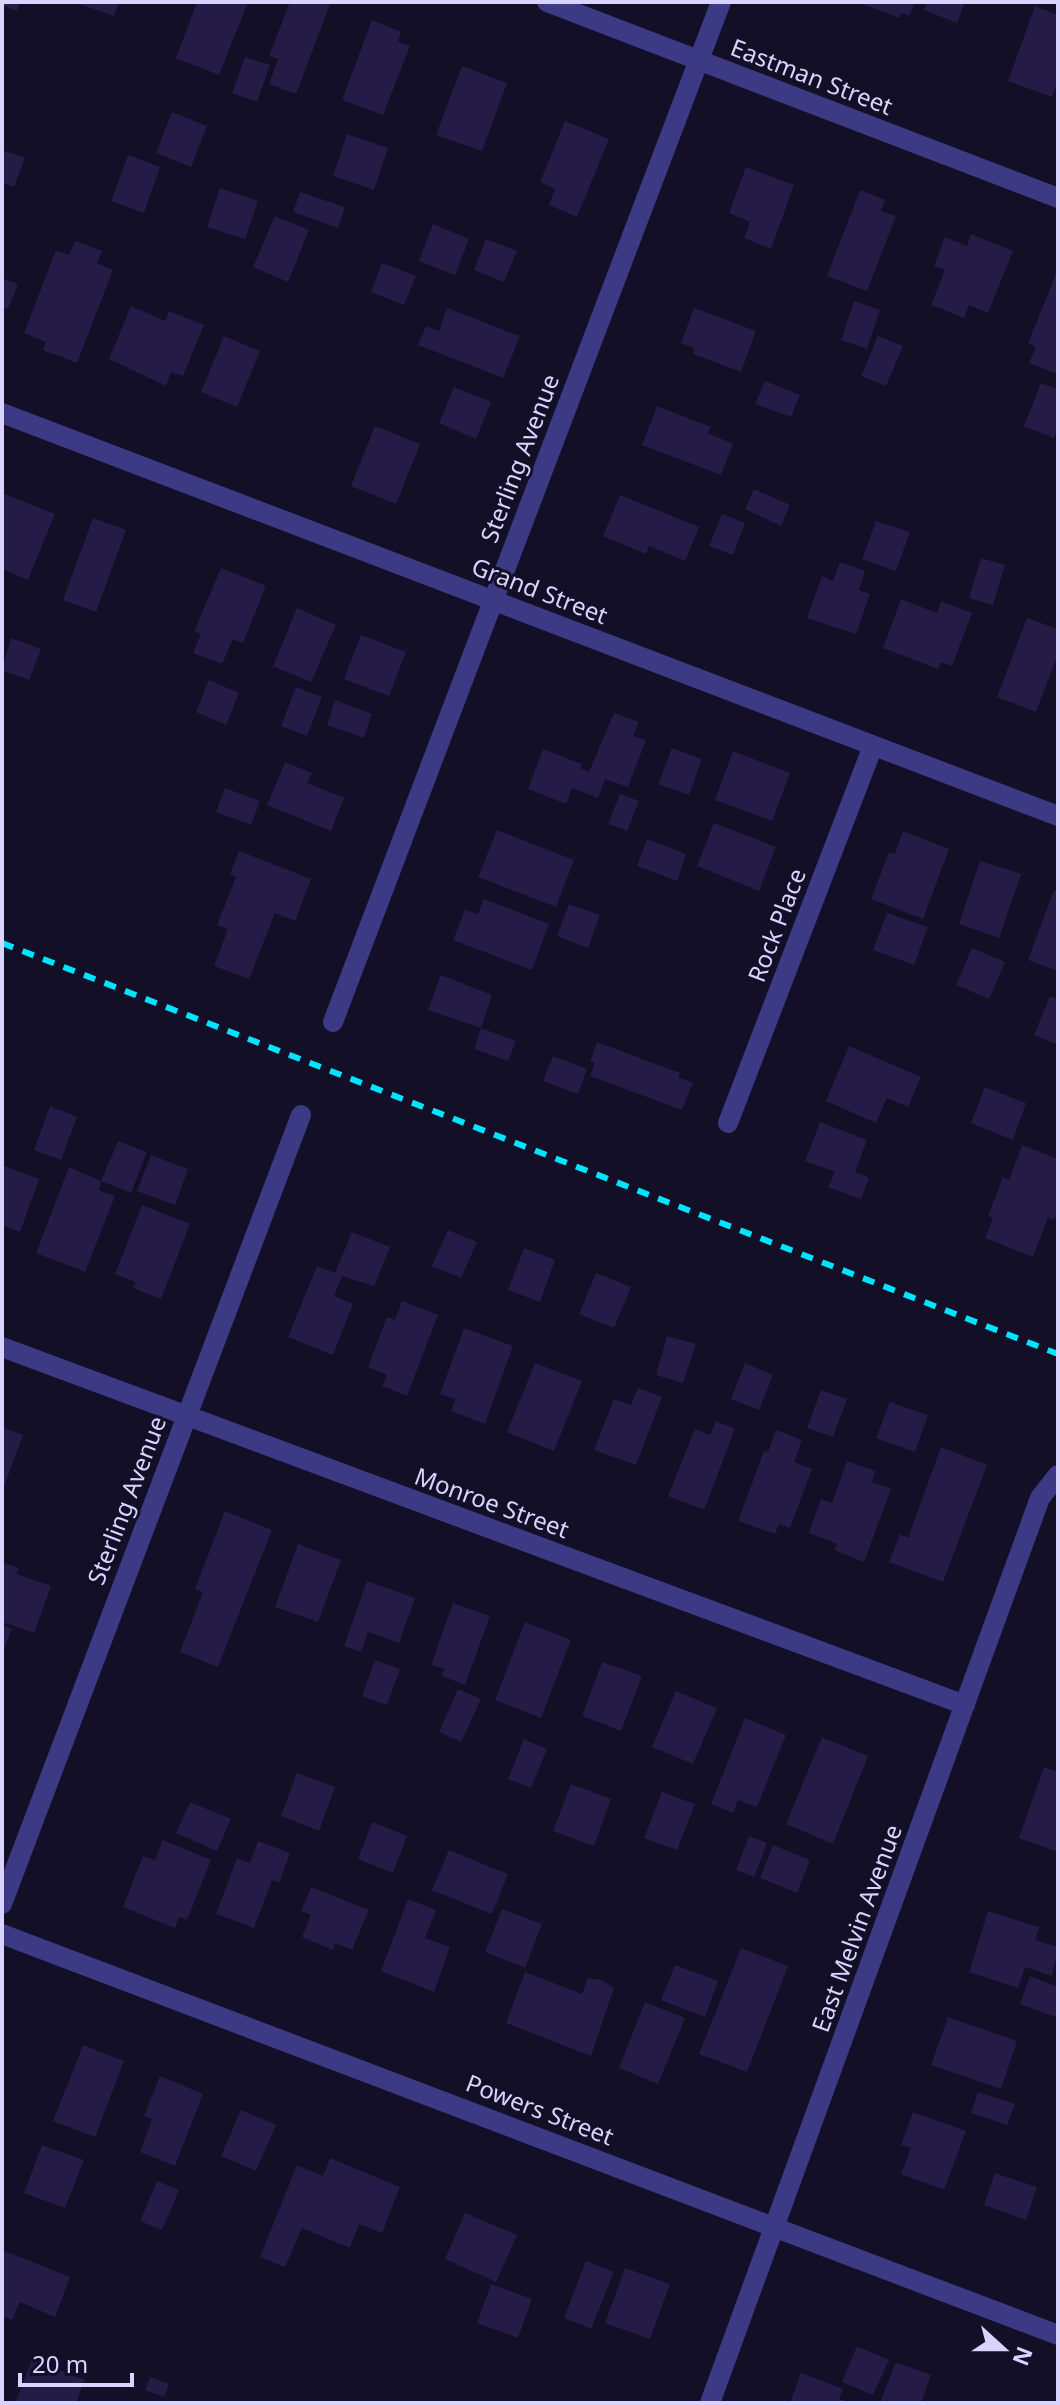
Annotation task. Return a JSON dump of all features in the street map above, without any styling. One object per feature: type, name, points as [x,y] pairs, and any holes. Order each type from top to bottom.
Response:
[{"type":"street","name":"Eastman Street","points":[[547,2],[1058,198]]},
{"type":"street","name":"Sterling Avenue","points":[[333,1022],[721,2]]},
{"type":"street","name":"Grand Street","points":[[2,413],[1058,816]]},
{"type":"street","name":"Rock Place","points":[[728,1123],[873,746]]},
{"type":"street","name":"Sterling Avenue","points":[[2,1904],[301,1115]]},
{"type":"street","name":"Monroe Street","points":[[2,1347],[965,1705]]},
{"type":"street","name":"East Melvin Avenue","points":[[710,2403],[1040,1498],[1058,1475]]},
{"type":"street","name":"Powers Street","points":[[2,1934],[1058,2335]]},
{"type":"building","points":[[2,2],[20,2],[17,11],[2,5]]},
{"type":"building","points":[[74,2],[119,2],[114,16]]},
{"type":"building","points":[[197,2],[248,2],[219,75],[176,58]]},
{"type":"building","points":[[290,2],[331,2],[296,94],[269,84],[278,59],[269,56]]},
{"type":"building","points":[[857,2],[915,2],[909,16],[901,13],[900,18]]},
{"type":"building","points":[[927,2],[965,2],[957,23],[924,10]]},
{"type":"building","points":[[1035,6],[1058,15],[1058,80],[1052,97],[1008,81]]},
{"type":"building","points":[[372,20],[401,32],[398,41],[410,46],[383,115],[342,100]]},
{"type":"building","points":[[245,57],[270,65],[257,102],[232,93]]},
{"type":"building","points":[[462,66],[507,83],[482,151],[436,135]]},
{"type":"building","points":[[172,112],[207,126],[191,167],[156,153]]},
{"type":"building","points":[[565,121],[609,139],[577,217],[549,205],[555,189],[540,182]]},
{"type":"building","points":[[347,134],[388,148],[374,190],[333,176]]},
{"type":"building","points":[[2,150],[25,158],[14,187],[2,182]]},
{"type":"building","points":[[128,155],[160,167],[144,213],[111,201]]},
{"type":"building","points":[[746,167],[794,185],[771,249],[744,238],[750,222],[729,213]]},
{"type":"building","points":[[220,188],[258,201],[245,239],[207,227]]},
{"type":"building","points":[[860,190],[885,200],[881,211],[896,216],[867,291],[827,276]]},
{"type":"building","points":[[300,192],[345,207],[338,228],[293,212]]},
{"type":"building","points":[[275,216],[309,230],[288,282],[253,267]]},
{"type":"building","points":[[433,224],[469,239],[455,275],[419,261]]},
{"type":"building","points":[[971,234],[1013,251],[988,313],[969,305],[964,318],[931,305],[945,270],[934,266],[945,237],[967,246]]},
{"type":"building","points":[[486,239],[517,251],[504,282],[474,270]]},
{"type":"building","points":[[75,241],[102,251],[97,263],[113,270],[77,363],[43,350],[46,342],[24,333],[56,250],[69,255]]},
{"type":"building","points":[[382,263],[416,276],[404,305],[371,292]]},
{"type":"building","points":[[1058,269],[1058,374],[1029,363],[1036,347],[1028,343]]},
{"type":"building","points":[[2,278],[18,284],[8,309],[2,307]]},
{"type":"building","points":[[854,301],[880,310],[867,349],[841,340]]},
{"type":"building","points":[[131,306],[165,321],[169,311],[204,325],[183,376],[171,372],[166,386],[109,359]]},
{"type":"building","points":[[447,308],[520,336],[503,378],[418,345],[426,326],[439,331]]},
{"type":"building","points":[[694,308],[756,331],[741,372],[693,354],[694,348],[681,343]]},
{"type":"building","points":[[224,336],[260,351],[237,407],[201,392]]},
{"type":"building","points":[[878,336],[903,346],[886,386],[861,376]]},
{"type":"building","points":[[765,381],[800,395],[791,417],[755,404]]},
{"type":"building","points":[[1041,383],[1058,389],[1058,426],[1054,438],[1024,426]]},
{"type":"building","points":[[454,387],[491,402],[476,439],[439,423]]},
{"type":"building","points":[[657,406],[711,427],[708,433],[733,444],[721,475],[642,445]]},
{"type":"building","points":[[375,426],[420,444],[396,504],[351,486]]},
{"type":"building","points":[[754,489],[790,505],[781,526],[745,509]]},
{"type":"building","points":[[2,493],[55,514],[28,580],[2,569]]},
{"type":"building","points":[[620,495],[699,527],[685,561],[649,546],[646,554],[603,536]]},
{"type":"building","points":[[722,514],[745,523],[733,555],[709,546]]},
{"type":"building","points":[[93,518],[126,530],[96,612],[63,600]]},
{"type":"building","points":[[876,521],[910,532],[896,571],[862,559]]},
{"type":"building","points":[[981,558],[1005,565],[993,605],[969,598]]},
{"type":"building","points":[[840,562],[865,571],[859,590],[870,594],[856,634],[807,618],[822,576],[833,581]]},
{"type":"building","points":[[221,568],[266,586],[243,643],[233,639],[222,664],[193,653],[201,634],[194,632]]},
{"type":"building","points":[[901,599],[937,613],[941,601],[972,613],[952,666],[941,662],[938,669],[883,648]]},
{"type":"building","points":[[297,608],[336,625],[311,682],[273,666]]},
{"type":"building","points":[[1027,618],[1058,629],[1058,654],[1036,712],[997,697]]},
{"type":"building","points":[[361,635],[406,652],[389,696],[344,679]]},
{"type":"building","points":[[11,638],[41,649],[29,680],[2,670]]},
{"type":"building","points":[[209,680],[239,693],[226,725],[196,712]]},
{"type":"building","points":[[296,687],[322,697],[307,736],[281,726]]},
{"type":"building","points":[[335,700],[372,714],[364,738],[327,725]]},
{"type":"building","points":[[614,713],[639,722],[633,736],[646,740],[628,787],[605,779],[598,798],[572,788],[566,804],[528,789],[543,749],[582,764],[580,768],[589,772]]},
{"type":"building","points":[[672,748],[702,759],[689,795],[658,784]]},
{"type":"building","points":[[733,751],[790,773],[772,821],[715,800]]},
{"type":"building","points":[[285,762],[312,773],[307,783],[344,798],[331,831],[267,805]]},
{"type":"building","points":[[225,788],[260,801],[251,825],[216,812]]},
{"type":"building","points":[[620,794],[639,801],[627,831],[608,824]]},
{"type":"building","points":[[714,823],[776,847],[759,891],[697,866]]},
{"type":"building","points":[[497,830],[574,860],[556,907],[478,877]]},
{"type":"building","points":[[903,831],[949,849],[923,919],[871,899],[889,852],[895,854]]},
{"type":"building","points":[[647,839],[686,854],[677,881],[637,866]]},
{"type":"building","points":[[239,851],[311,879],[295,921],[275,913],[249,979],[214,966],[228,929],[217,925],[236,877],[230,874]]},
{"type":"building","points":[[980,861],[1021,874],[999,938],[959,924]]},
{"type":"building","points":[[1054,890],[1058,891],[1058,971],[1028,960]]},
{"type":"building","points":[[484,899],[549,924],[532,970],[453,940],[465,910],[478,914]]},
{"type":"building","points":[[569,904],[600,915],[588,948],[557,936]]},
{"type":"building","points":[[887,913],[928,927],[914,965],[873,950]]},
{"type":"building","points":[[972,948],[1005,962],[989,999],[956,985]]},
{"type":"building","points":[[441,975],[492,995],[481,1028],[428,1010]]},
{"type":"building","points":[[1050,996],[1058,999],[1058,1045],[1034,1035]]},
{"type":"building","points":[[481,1028],[516,1041],[508,1061],[474,1049]]},
{"type":"building","points":[[597,1042],[680,1073],[678,1077],[693,1083],[682,1110],[590,1076],[595,1063],[590,1061]]},
{"type":"building","points":[[849,1046],[921,1077],[908,1107],[887,1098],[876,1123],[826,1101]]},
{"type":"building","points":[[553,1056],[587,1069],[578,1094],[543,1081]]},
{"type":"building","points":[[985,1087],[1026,1103],[1013,1140],[971,1123]]},
{"type":"building","points":[[50,1106],[77,1117],[61,1160],[34,1150]]},
{"type":"building","points":[[820,1122],[867,1140],[855,1172],[869,1178],[861,1199],[828,1187],[835,1172],[805,1161]]},
{"type":"building","points":[[118,1141],[147,1152],[131,1193],[101,1181]]},
{"type":"building","points":[[1022,1145],[1058,1159],[1058,1210],[1054,1220],[1048,1218],[1033,1257],[985,1238],[993,1218],[988,1216],[1003,1177],[1009,1180]]},
{"type":"building","points":[[151,1155],[188,1169],[175,1205],[137,1191]]},
{"type":"building","points":[[2,1165],[39,1179],[20,1232],[2,1225]]},
{"type":"building","points":[[69,1167],[101,1181],[99,1190],[115,1196],[85,1272],[36,1253]]},
{"type":"building","points":[[142,1205],[190,1224],[161,1299],[133,1288],[136,1282],[115,1274]]},
{"type":"building","points":[[448,1230],[477,1242],[461,1278],[432,1266]]},
{"type":"building","points":[[352,1232],[390,1247],[374,1286],[342,1276],[334,1296],[353,1304],[333,1355],[288,1337],[317,1266],[335,1273]]},
{"type":"building","points":[[524,1248],[555,1260],[540,1302],[508,1290]]},
{"type":"building","points":[[596,1273],[631,1287],[614,1328],[579,1314]]},
{"type":"building","points":[[402,1301],[438,1315],[407,1396],[382,1386],[387,1375],[368,1367],[387,1317],[395,1320]]},
{"type":"building","points":[[464,1328],[513,1346],[485,1424],[451,1411],[455,1399],[440,1394]]},
{"type":"building","points":[[667,1336],[696,1344],[683,1383],[656,1375]]},
{"type":"building","points":[[535,1363],[582,1381],[554,1451],[507,1432]]},
{"type":"building","points":[[745,1363],[773,1375],[759,1410],[731,1399]]},
{"type":"building","points":[[638,1388],[662,1397],[636,1465],[594,1450],[614,1399],[631,1405]]},
{"type":"building","points":[[821,1390],[847,1399],[833,1437],[807,1428]]},
{"type":"building","points":[[890,1402],[928,1415],[915,1452],[876,1438]]},
{"type":"building","points":[[716,1421],[735,1429],[704,1510],[668,1496],[695,1429],[710,1435]]},
{"type":"building","points":[[2,1427],[23,1435],[2,1492]]},
{"type":"building","points":[[776,1430],[802,1440],[794,1462],[812,1469],[790,1528],[779,1524],[775,1534],[738,1521],[764,1451],[768,1452]]},
{"type":"building","points":[[941,1447],[987,1465],[943,1582],[889,1562],[900,1534],[908,1538]]},
{"type":"building","points":[[847,1461],[875,1471],[872,1482],[891,1489],[864,1562],[834,1550],[837,1544],[809,1533],[821,1499],[832,1503]]},
{"type":"building","points":[[225,1511],[272,1530],[218,1667],[180,1652],[203,1592],[195,1589]]},
{"type":"building","points":[[298,1544],[341,1560],[318,1622],[275,1607]]},
{"type":"building","points":[[2,1562],[19,1568],[16,1574],[51,1586],[34,1633],[2,1622]]},
{"type":"building","points":[[367,1581],[415,1598],[399,1643],[368,1632],[361,1652],[344,1646]]},
{"type":"building","points":[[453,1603],[490,1616],[465,1685],[442,1676],[444,1669],[431,1665]]},
{"type":"building","points":[[525,1622],[571,1640],[541,1718],[495,1700]]},
{"type":"building","points":[[2,1624],[12,1629],[2,1654]]},
{"type":"building","points":[[375,1660],[400,1669],[387,1705],[362,1696]]},
{"type":"building","points":[[602,1662],[642,1676],[621,1731],[582,1716]]},
{"type":"building","points":[[458,1689],[481,1699],[461,1742],[439,1732]]},
{"type":"building","points":[[676,1691],[717,1708],[693,1764],[652,1747]]},
{"type":"building","points":[[745,1718],[786,1735],[757,1807],[738,1800],[733,1813],[711,1804]]},
{"type":"building","points":[[822,1737],[868,1756],[833,1844],[786,1824]]},
{"type":"building","points":[[524,1739],[547,1749],[531,1788],[508,1779]]},
{"type":"building","points":[[1044,1767],[1058,1772],[1058,1852],[1019,1838]]},
{"type":"building","points":[[297,1773],[335,1787],[319,1831],[281,1816]]},
{"type":"building","points":[[571,1784],[611,1799],[594,1846],[553,1831]]},
{"type":"building","points":[[662,1792],[695,1804],[677,1850],[644,1838]]},
{"type":"building","points":[[190,1802],[231,1819],[217,1851],[176,1833]]},
{"type":"building","points":[[372,1822],[407,1836],[393,1873],[358,1859]]},
{"type":"building","points":[[749,1836],[767,1843],[754,1877],[736,1870]]},
{"type":"building","points":[[163,1840],[211,1860],[187,1920],[179,1917],[175,1928],[123,1907],[143,1856],[155,1860]]},
{"type":"building","points":[[258,1841],[290,1853],[279,1883],[272,1880],[254,1928],[216,1914],[237,1858],[250,1863]]},
{"type":"building","points":[[773,1845],[810,1860],[797,1893],[760,1878]]},
{"type":"building","points":[[449,1850],[508,1874],[492,1914],[432,1890]]},
{"type":"building","points":[[311,1887],[369,1910],[352,1950],[335,1943],[333,1950],[302,1937],[311,1915],[301,1911]]},
{"type":"building","points":[[408,1899],[436,1910],[425,1938],[450,1947],[434,1992],[381,1971]]},
{"type":"building","points":[[502,1909],[542,1924],[525,1968],[485,1952]]},
{"type":"building","points":[[988,1911],[1039,1927],[1035,1940],[1058,1947],[1052,1976],[1025,1967],[1018,1988],[969,1972]]},
{"type":"building","points":[[741,1948],[788,1966],[747,2072],[699,2054]]},
{"type":"building","points":[[675,1965],[718,1981],[705,2017],[661,2000]]},
{"type":"building","points":[[525,1972],[582,1994],[588,1978],[602,1980],[614,1988],[591,2056],[506,2023]]},
{"type":"building","points":[[1030,1976],[1058,1987],[1058,2018],[1020,2004]]},
{"type":"building","points":[[645,2002],[685,2018],[658,2084],[619,2068]]},
{"type":"building","points":[[948,2017],[1017,2041],[1001,2089],[931,2065]]},
{"type":"building","points":[[83,2045],[124,2061],[95,2137],[53,2121]]},
{"type":"building","points":[[160,2076],[203,2094],[175,2166],[140,2152],[152,2119],[144,2116]]},
{"type":"building","points":[[978,2092],[1015,2104],[1007,2125],[971,2113]]},
{"type":"building","points":[[241,2110],[276,2125],[256,2171],[221,2156]]},
{"type":"building","points":[[913,2112],[966,2131],[944,2190],[901,2174],[911,2148],[901,2145]]},
{"type":"building","points":[[42,2145],[84,2160],[65,2208],[24,2193]]},
{"type":"building","points":[[330,2158],[400,2187],[382,2233],[359,2224],[350,2248],[302,2228],[285,2267],[260,2257],[297,2165],[323,2176]]},
{"type":"building","points":[[995,2173],[1037,2187],[1026,2220],[984,2205]]},
{"type":"building","points":[[157,2181],[179,2190],[162,2230],[140,2221]]},
{"type":"building","points":[[465,2213],[517,2235],[496,2282],[445,2259]]},
{"type":"building","points":[[2,2250],[70,2277],[55,2317],[20,2302],[12,2320],[2,2316]]},
{"type":"building","points":[[586,2261],[614,2272],[591,2329],[564,2318]]},
{"type":"building","points":[[625,2268],[670,2284],[650,2339],[605,2323]]},
{"type":"building","points":[[491,2284],[532,2299],[518,2338],[477,2323]]},
{"type":"building","points":[[857,2346],[889,2360],[873,2395],[842,2382]]},
{"type":"building","points":[[32,2360],[85,2380],[76,2403],[15,2403]]},
{"type":"building","points":[[896,2362],[931,2375],[921,2403],[880,2403]]},
{"type":"building","points":[[801,2373],[843,2389],[839,2399],[850,2403],[790,2403]]},
{"type":"building","points":[[150,2377],[169,2384],[164,2397],[145,2390]]},
{"type":"railway","points":[[2,943],[1058,1354]]}]
